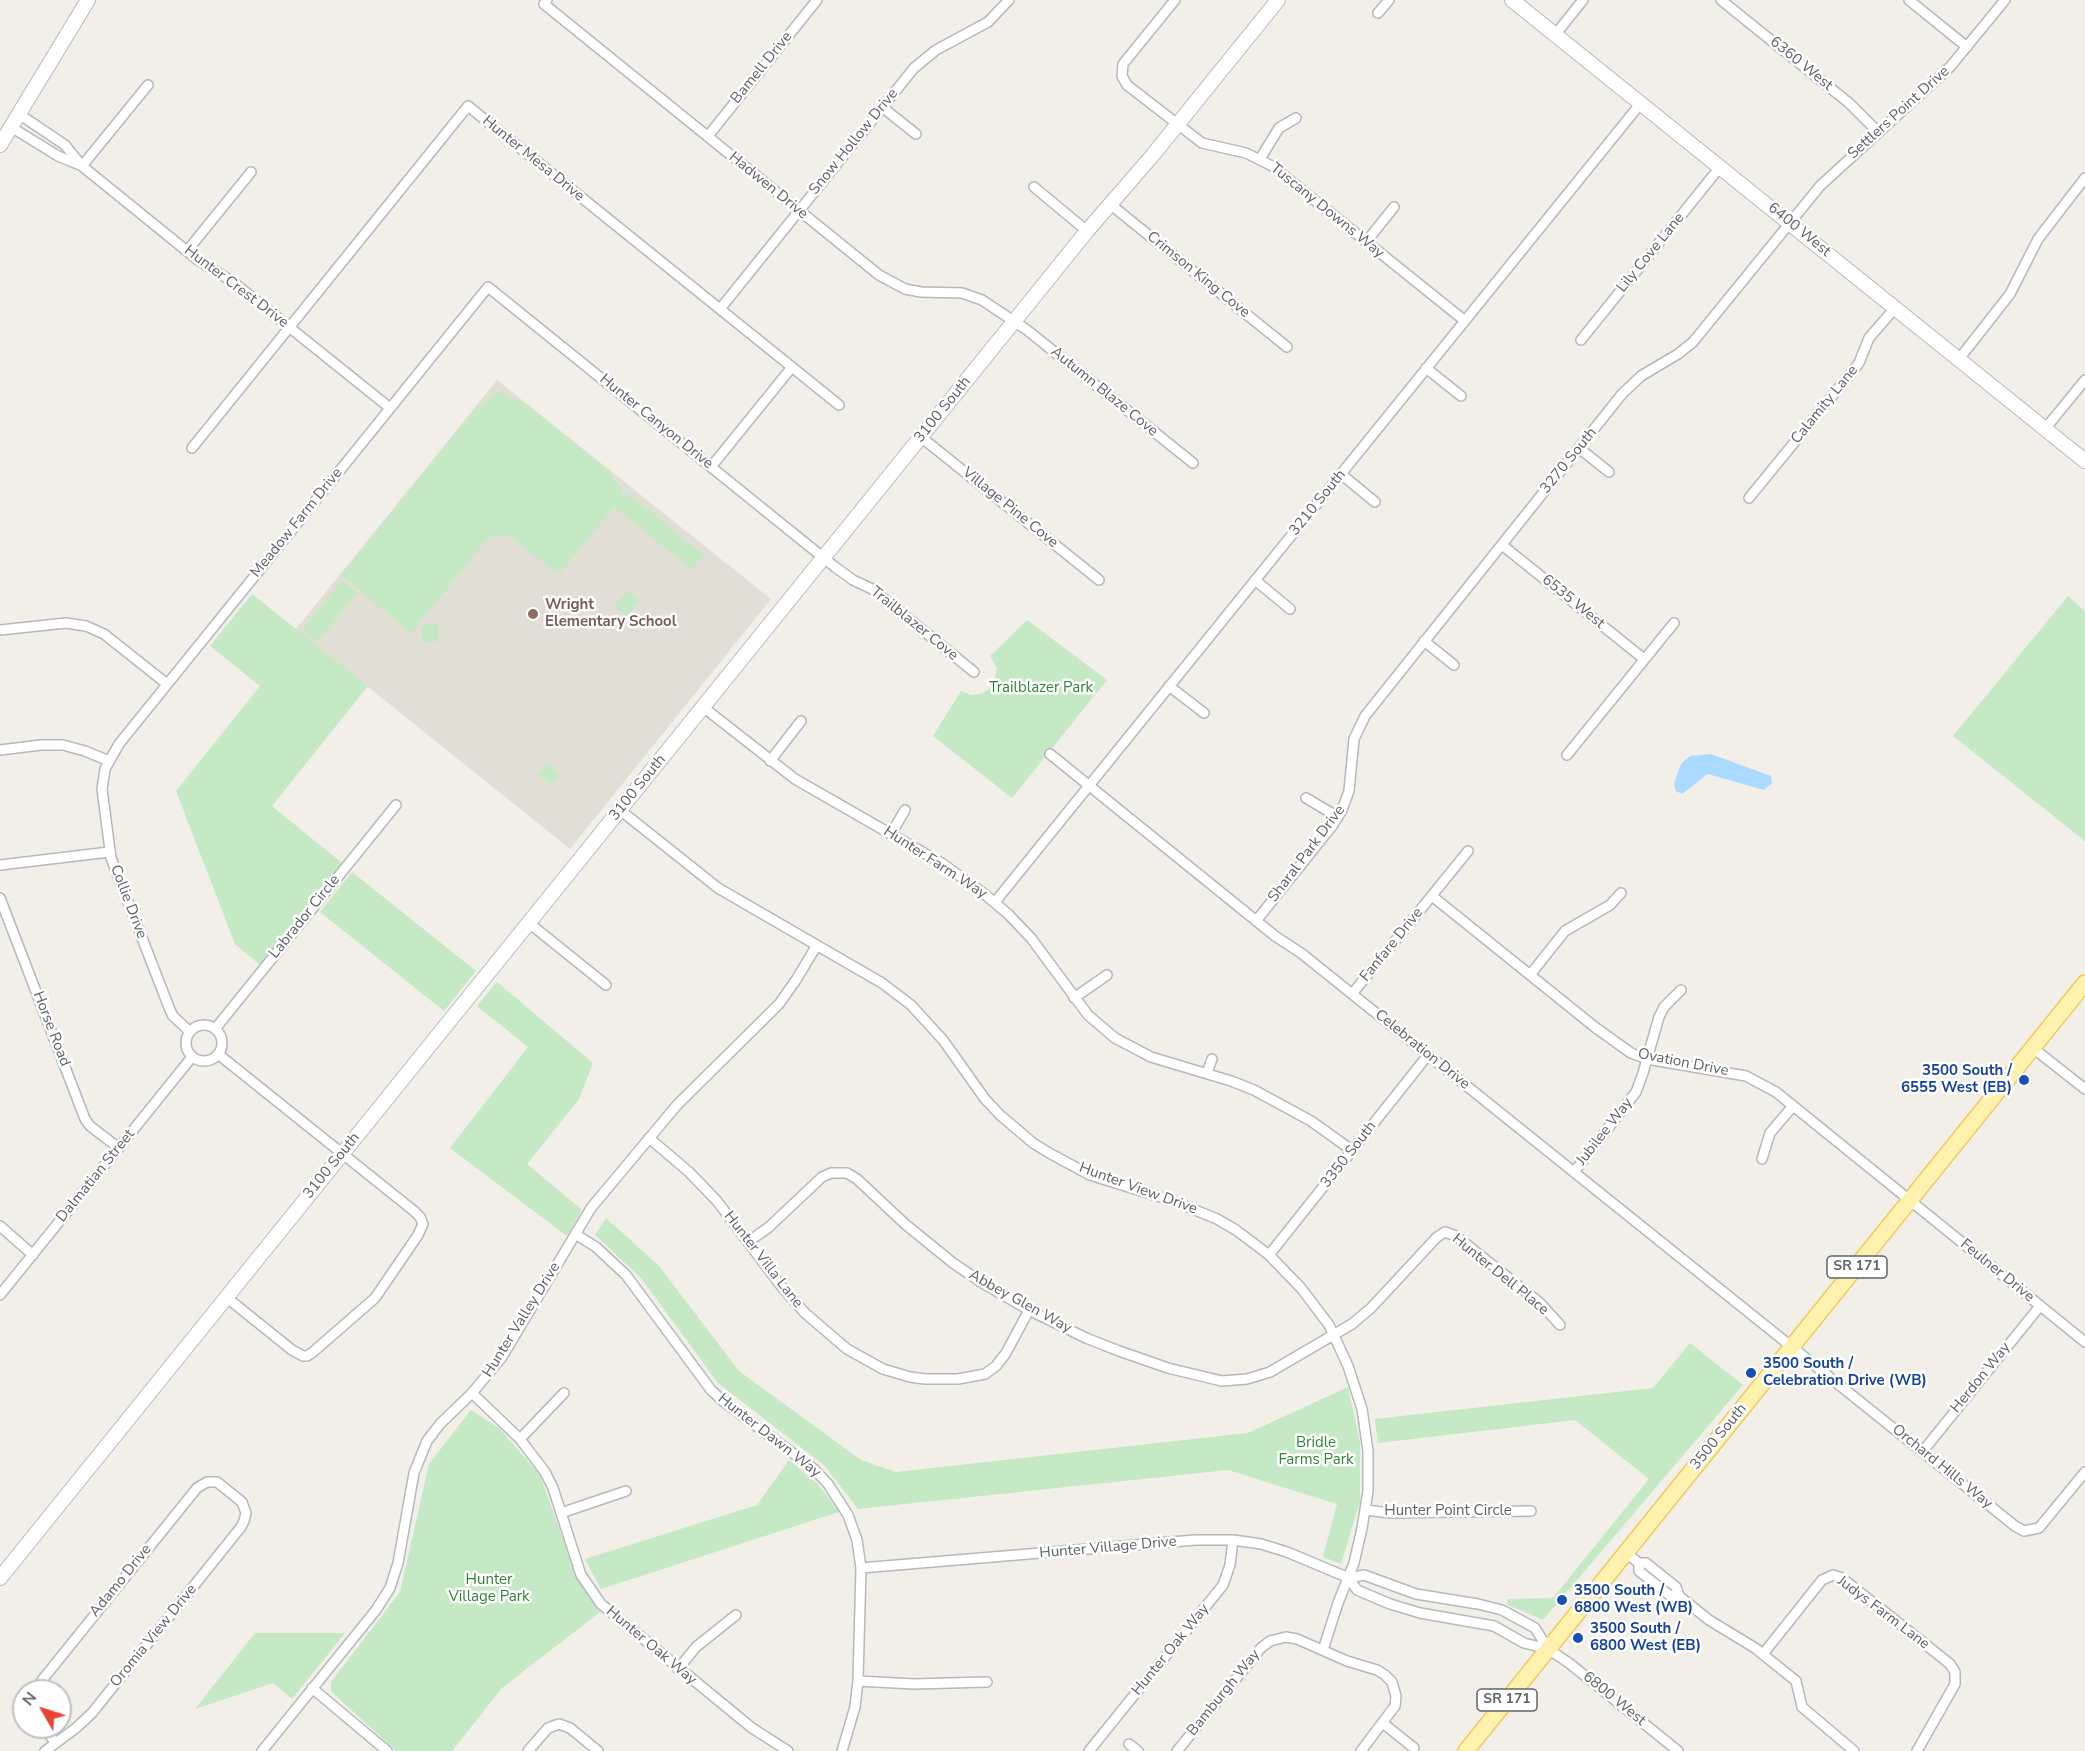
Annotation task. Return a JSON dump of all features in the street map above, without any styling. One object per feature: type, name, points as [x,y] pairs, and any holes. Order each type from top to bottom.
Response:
[{"type":"main road","points":[[0,145],[88,0]]},
{"type":"main road","name":"3100 South","points":[[0,1578],[1087,231],[1177,125],[1278,0]]},
{"type":"main road","name":"6400 West","points":[[1512,0],[2085,461]]},
{"type":"main road","name":"3500 South","points":[[1466,1751],[2085,983]]},
{"type":"street","name":"Bamell Drive","points":[[708,136],[817,0]]},
{"type":"street","name":"Snow Hollow Drive","points":[[720,309],[909,74],[925,58],[988,22],[1009,0]]},
{"type":"street","name":"Tuscany Downs Way","points":[[1175,0],[1122,67],[1122,76],[1129,87],[1202,143],[1246,153],[1278,170],[1465,321]]},
{"type":"street","points":[[1378,13],[1389,0]]},
{"type":"street","points":[[1555,35],[1583,0]]},
{"type":"street","name":"6360 West","points":[[1721,0],[1849,103],[1878,132]]},
{"type":"street","points":[[1909,0],[1967,47]]},
{"type":"street","name":"Settlers Point Drive","points":[[1789,223],[1830,175],[1950,67],[2005,0]]},
{"type":"street","name":"Hadwen Drive","points":[[545,2],[799,211],[892,284],[913,291],[955,292],[969,295],[982,300],[1014,322]]},
{"type":"street","points":[[82,166],[148,84]]},
{"type":"street","name":"3210 South","points":[[995,902],[1641,103]]},
{"type":"street","name":"Hunter Mesa Drive","points":[[290,327],[468,106],[839,405]]},
{"type":"street","points":[[882,107],[916,135]]},
{"type":"street","name":"Hunter Crest Drive","points":[[19,114],[65,145],[82,166],[203,264],[238,285],[390,408]]},
{"type":"street","points":[[1260,159],[1279,128],[1296,118]]},
{"type":"street","name":"Hunter Crest Drive","points":[[11,127],[58,156],[82,166]]},
{"type":"street","name":"Lily Cove Lane","points":[[1581,340],[1720,167]]},
{"type":"street","points":[[187,251],[251,172]]},
{"type":"street","points":[[1959,359],[2010,294],[2038,239],[2085,178]]},
{"type":"street","points":[[1034,187],[1087,231]]},
{"type":"street","name":"Crimson King Cove","points":[[1110,204],[1287,347]]},
{"type":"street","points":[[1366,242],[1394,207]]},
{"type":"street","name":"3270 South","points":[[1365,716],[1634,381],[1683,350],[1698,337],[1789,223]]},
{"type":"street","name":"Meadow Farm Drive","points":[[109,761],[119,744],[488,287]]},
{"type":"street","name":"Hunter Canyon Drive","points":[[488,287],[824,558]]},
{"type":"street","name":"Calamity Lane","points":[[1749,498],[1859,363],[1869,338],[1895,308]]},
{"type":"street","name":"Autumn Blaze Cove","points":[[1014,322],[1193,463]]},
{"type":"street","points":[[192,448],[290,327]]},
{"type":"street","points":[[711,467],[792,367]]},
{"type":"street","points":[[1426,368],[1461,396]]},
{"type":"street","points":[[2045,429],[2085,380]]},
{"type":"street","name":"Village Pine Cove","points":[[921,437],[1099,580]]},
{"type":"street","points":[[1579,448],[1609,472]]},
{"type":"street","points":[[1341,474],[1375,502]]},
{"type":"street","name":"6535 West","points":[[1502,544],[1644,659]]},
{"type":"street","name":"Trailblazer Cove","points":[[824,558],[849,578],[870,587],[974,672]]},
{"type":"street","points":[[1255,580],[1290,609]]},
{"type":"street","points":[[0,630],[66,623],[86,626],[104,634],[167,684]]},
{"type":"street","points":[[1567,755],[1674,623]]},
{"type":"street","points":[[1424,642],[1454,665]]},
{"type":"street","points":[[1170,686],[1204,713]]},
{"type":"street","name":"Hunter Farm Way","points":[[703,707],[770,761],[803,784],[956,873],[995,902],[1043,952],[1074,998],[1096,1023],[1124,1044],[1151,1056],[1254,1090],[1311,1121],[1353,1151]]},
{"type":"street","name":"Sharal Park Drive","points":[[1256,921],[1338,817],[1350,791],[1354,739],[1365,716]]},
{"type":"street","points":[[770,761],[801,721]]},
{"type":"street","points":[[0,750],[63,745],[109,761]]},
{"type":"street","name":"Celebration Drive","points":[[1050,754],[1256,921],[1301,953],[1792,1347]]},
{"type":"street","name":"Collie Drive","points":[[109,761],[102,789],[109,852],[170,1010],[173,1016],[190,1032]]},
{"type":"street","points":[[1306,798],[1338,817]]},
{"type":"street","name":"Labrador Circle","points":[[215,1029],[396,805]]},
{"type":"street","name":"Hunter View Drive","points":[[620,810],[707,880],[882,983],[911,1005],[943,1040],[986,1099],[1033,1143],[1090,1175],[1173,1201],[1216,1219],[1236,1230],[1269,1255],[1301,1288],[1334,1335],[1356,1387],[1366,1431],[1368,1471],[1366,1510],[1349,1578],[1338,1603],[1323,1650]]},
{"type":"street","points":[[891,834],[905,810]]},
{"type":"street","name":"Fanfare Drive","points":[[1352,994],[1468,851]]},
{"type":"street","points":[[0,865],[109,852]]},
{"type":"street","points":[[1530,975],[1565,932],[1610,905],[1621,894]]},
{"type":"street","name":"Ovation Drive","points":[[1432,896],[1614,1042],[1631,1053],[1647,1059],[1746,1076],[1763,1084],[1910,1201]]},
{"type":"street","name":"Horse Road","points":[[0,898],[85,1119],[119,1148]]},
{"type":"street","points":[[529,923],[606,985]]},
{"type":"street","name":"Hunter Valley Drive","points":[[262,1751],[376,1610],[390,1588],[398,1563],[414,1473],[422,1451],[433,1432],[493,1369],[591,1208],[685,1098],[779,1004],[817,945]]},
{"type":"street","points":[[1074,998],[1107,975]]},
{"type":"street","name":"Jubilee Way","points":[[1574,1172],[1631,1100],[1640,1083],[1659,1017],[1664,1007],[1681,990]]},
{"type":"street","points":[[205,1025],[215,1029],[222,1044],[218,1054],[202,1061],[192,1057],[186,1047],[190,1032],[194,1028],[205,1025]]},
{"type":"street","points":[[2033,1048],[2085,1089]]},
{"type":"street","points":[[218,1054],[414,1210],[423,1224],[375,1298],[307,1356],[292,1350],[226,1298]]},
{"type":"street","name":"3350 South","points":[[1269,1255],[1428,1055]]},
{"type":"street","name":"Dalmatian Street","points":[[0,1295],[192,1057]]},
{"type":"street","points":[[1207,1073],[1212,1059]]},
{"type":"street","points":[[1762,1159],[1770,1133],[1793,1106]]},
{"type":"street","name":"Hunter Villa Lane","points":[[649,1138],[703,1186],[731,1218],[793,1301],[841,1344],[870,1363],[895,1374],[910,1377],[942,1380],[976,1377],[996,1366],[1006,1353],[1029,1310]]},
{"type":"street","name":"Abbey Glen Way","points":[[748,1242],[769,1227],[822,1177],[831,1173],[847,1173],[857,1179],[910,1229],[953,1263],[989,1287],[1086,1338],[1168,1368],[1222,1381],[1246,1379],[1270,1372],[1334,1335]]},
{"type":"street","name":"Feulner Drive","points":[[1910,1201],[2085,1342]]},
{"type":"street","points":[[0,1226],[33,1255]]},
{"type":"street","name":"Hunter Dell Place","points":[[1334,1335],[1365,1314],[1437,1237],[1445,1232],[1456,1236],[1540,1303],[1560,1325]]},
{"type":"street","name":"Hunter Dawn Way","points":[[575,1234],[596,1247],[626,1275],[717,1396],[805,1461],[828,1484],[842,1504],[857,1540],[861,1568],[858,1681],[853,1714],[842,1751]]},
{"type":"street","name":"Herdon Way","points":[[1923,1451],[2040,1306]]},
{"type":"street","name":"Orchard Hills Way","points":[[1792,1347],[2024,1531],[2034,1530],[2043,1524],[2085,1472]]},
{"type":"street","name":"Hunter Oak Way","points":[[472,1393],[520,1439],[549,1479],[578,1566],[595,1597],[614,1617],[760,1735],[788,1751]]},
{"type":"street","points":[[520,1439],[564,1393]]},
{"type":"street","name":"Oromia View Drive","points":[[45,1751],[92,1713],[244,1521],[245,1509],[239,1499],[214,1482]]},
{"type":"street","name":"Adamo Drive","points":[[42,1679],[194,1491],[204,1483],[214,1482]]},
{"type":"street","points":[[561,1513],[626,1491]]},
{"type":"street","name":"Hunter Point Circle","points":[[1366,1510],[1390,1513],[1531,1511]]},
{"type":"street","name":"Hunter Village Drive","points":[[861,1568],[1195,1540],[1233,1540],[1274,1548],[1349,1578],[1364,1575],[1416,1594],[1502,1610],[1535,1628],[1548,1649]]},
{"type":"street","name":"Hunter Oak Way","points":[[1089,1751],[1223,1585],[1230,1565],[1233,1540]]},
{"type":"street","points":[[1626,1553],[1639,1563],[1646,1563],[1676,1587],[1679,1596],[1709,1620],[1763,1654],[1796,1681],[1802,1707],[1854,1751]]},
{"type":"street","name":"Judys Farm Lane","points":[[1763,1654],[1822,1580],[1833,1575],[1844,1580],[1950,1664],[1956,1676],[1955,1684],[1917,1751]]},
{"type":"street","name":"Hunter Village Drive","points":[[1349,1578],[1357,1590],[1390,1604],[1420,1613],[1494,1626],[1524,1643],[1548,1649]]},
{"type":"street","points":[[678,1669],[696,1647],[736,1615]]},
{"type":"street","name":"Bamburgh Way","points":[[1177,1751],[1265,1644],[1281,1637],[1292,1637],[1347,1661],[1382,1672],[1392,1682],[1396,1696],[1395,1706],[1384,1724]]},
{"type":"street","name":"6800 West","points":[[1548,1649],[1569,1663],[1678,1751]]},
{"type":"street","points":[[858,1681],[914,1684],[987,1682]]},
{"type":"street","points":[[312,1688],[387,1751]]},
{"type":"street","points":[[528,1751],[543,1733],[555,1724],[570,1728],[598,1751]]},
{"type":"street","points":[[1362,1751],[1384,1724],[1414,1748]]},
{"type":"street","points":[[53,1739],[56,1743]]},
{"type":"street","points":[[1129,1744],[1138,1751]]},
{"type":"shaded area","name":"Wright Elementary School","points":[[497,380],[771,599],[570,849],[296,629]]},
{"type":"green space","points":[[503,392],[511,398],[522,401],[609,471],[613,480],[621,487],[622,496],[626,492],[704,555],[692,569],[614,507],[560,573],[555,572],[510,537],[497,535],[487,539],[411,633],[341,575],[477,406],[487,401],[494,393]]},
{"type":"green space","points":[[342,580],[357,593],[317,642],[302,630]]},
{"type":"green space","points":[[627,591],[640,601],[626,616],[614,607]]},
{"type":"green space","points":[[252,594],[368,686],[272,806],[342,863],[260,965],[235,944],[176,791],[260,686],[210,646]]},
{"type":"green space","points":[[2068,596],[2085,611],[2085,841],[1953,736]]},
{"type":"green space","name":"Trailblazer Park","points":[[1027,620],[1107,680],[1012,798],[933,736],[961,691],[971,695],[980,694],[994,683],[997,669],[990,656]]},
{"type":"green space","points":[[438,624],[439,641],[422,643],[421,626]]},
{"type":"green space","points":[[547,763],[560,773],[551,784],[538,775]]},
{"type":"green space","points":[[352,872],[476,971],[444,1011],[320,912]]},
{"type":"green space","points":[[497,982],[593,1063],[579,1099],[527,1164],[582,1210],[567,1236],[450,1148],[528,1047],[477,1006]]},
{"type":"green space","name":"Bridle Farms Park","points":[[606,1218],[659,1266],[739,1371],[861,1460],[896,1472],[1248,1433],[1348,1387],[1360,1443],[1360,1501],[1341,1564],[1323,1557],[1337,1504],[1228,1470],[858,1509],[825,1466],[718,1383],[641,1278],[595,1235]]},
{"type":"green space","points":[[1690,1343],[1743,1385],[1543,1620],[1506,1604],[1508,1599],[1553,1598],[1649,1479],[1575,1420],[1378,1443],[1375,1419],[1653,1388]]},
{"type":"green space","name":"Hunter Village Park","points":[[471,1410],[499,1428],[540,1475],[574,1570],[600,1612],[502,1688],[452,1751],[396,1751],[331,1691],[331,1682],[400,1592],[429,1464]]},
{"type":"green space","points":[[789,1460],[818,1484],[839,1512],[601,1589],[585,1559],[757,1505]]},
{"type":"green space","points":[[255,1633],[345,1633],[292,1699],[273,1683],[195,1709]]},
{"type":"water","points":[[1711,754],[1771,776],[1772,783],[1764,790],[1708,774],[1682,794],[1676,791],[1674,784],[1681,764],[1690,756]]},
{"type":"place","name":"Wright Elementary School","points":[[533,614]]},
{"type":"place","name":"3500 South / 6555 West (EB)","points":[[2024,1080]]},
{"type":"place","name":"3500 South / Celebration Drive (WB)","points":[[1751,1373]]},
{"type":"place","name":"3500 South / 6800 West (WB)","points":[[1562,1600]]},
{"type":"place","name":"3500 South / 6800 West (EB)","points":[[1578,1638]]}]
